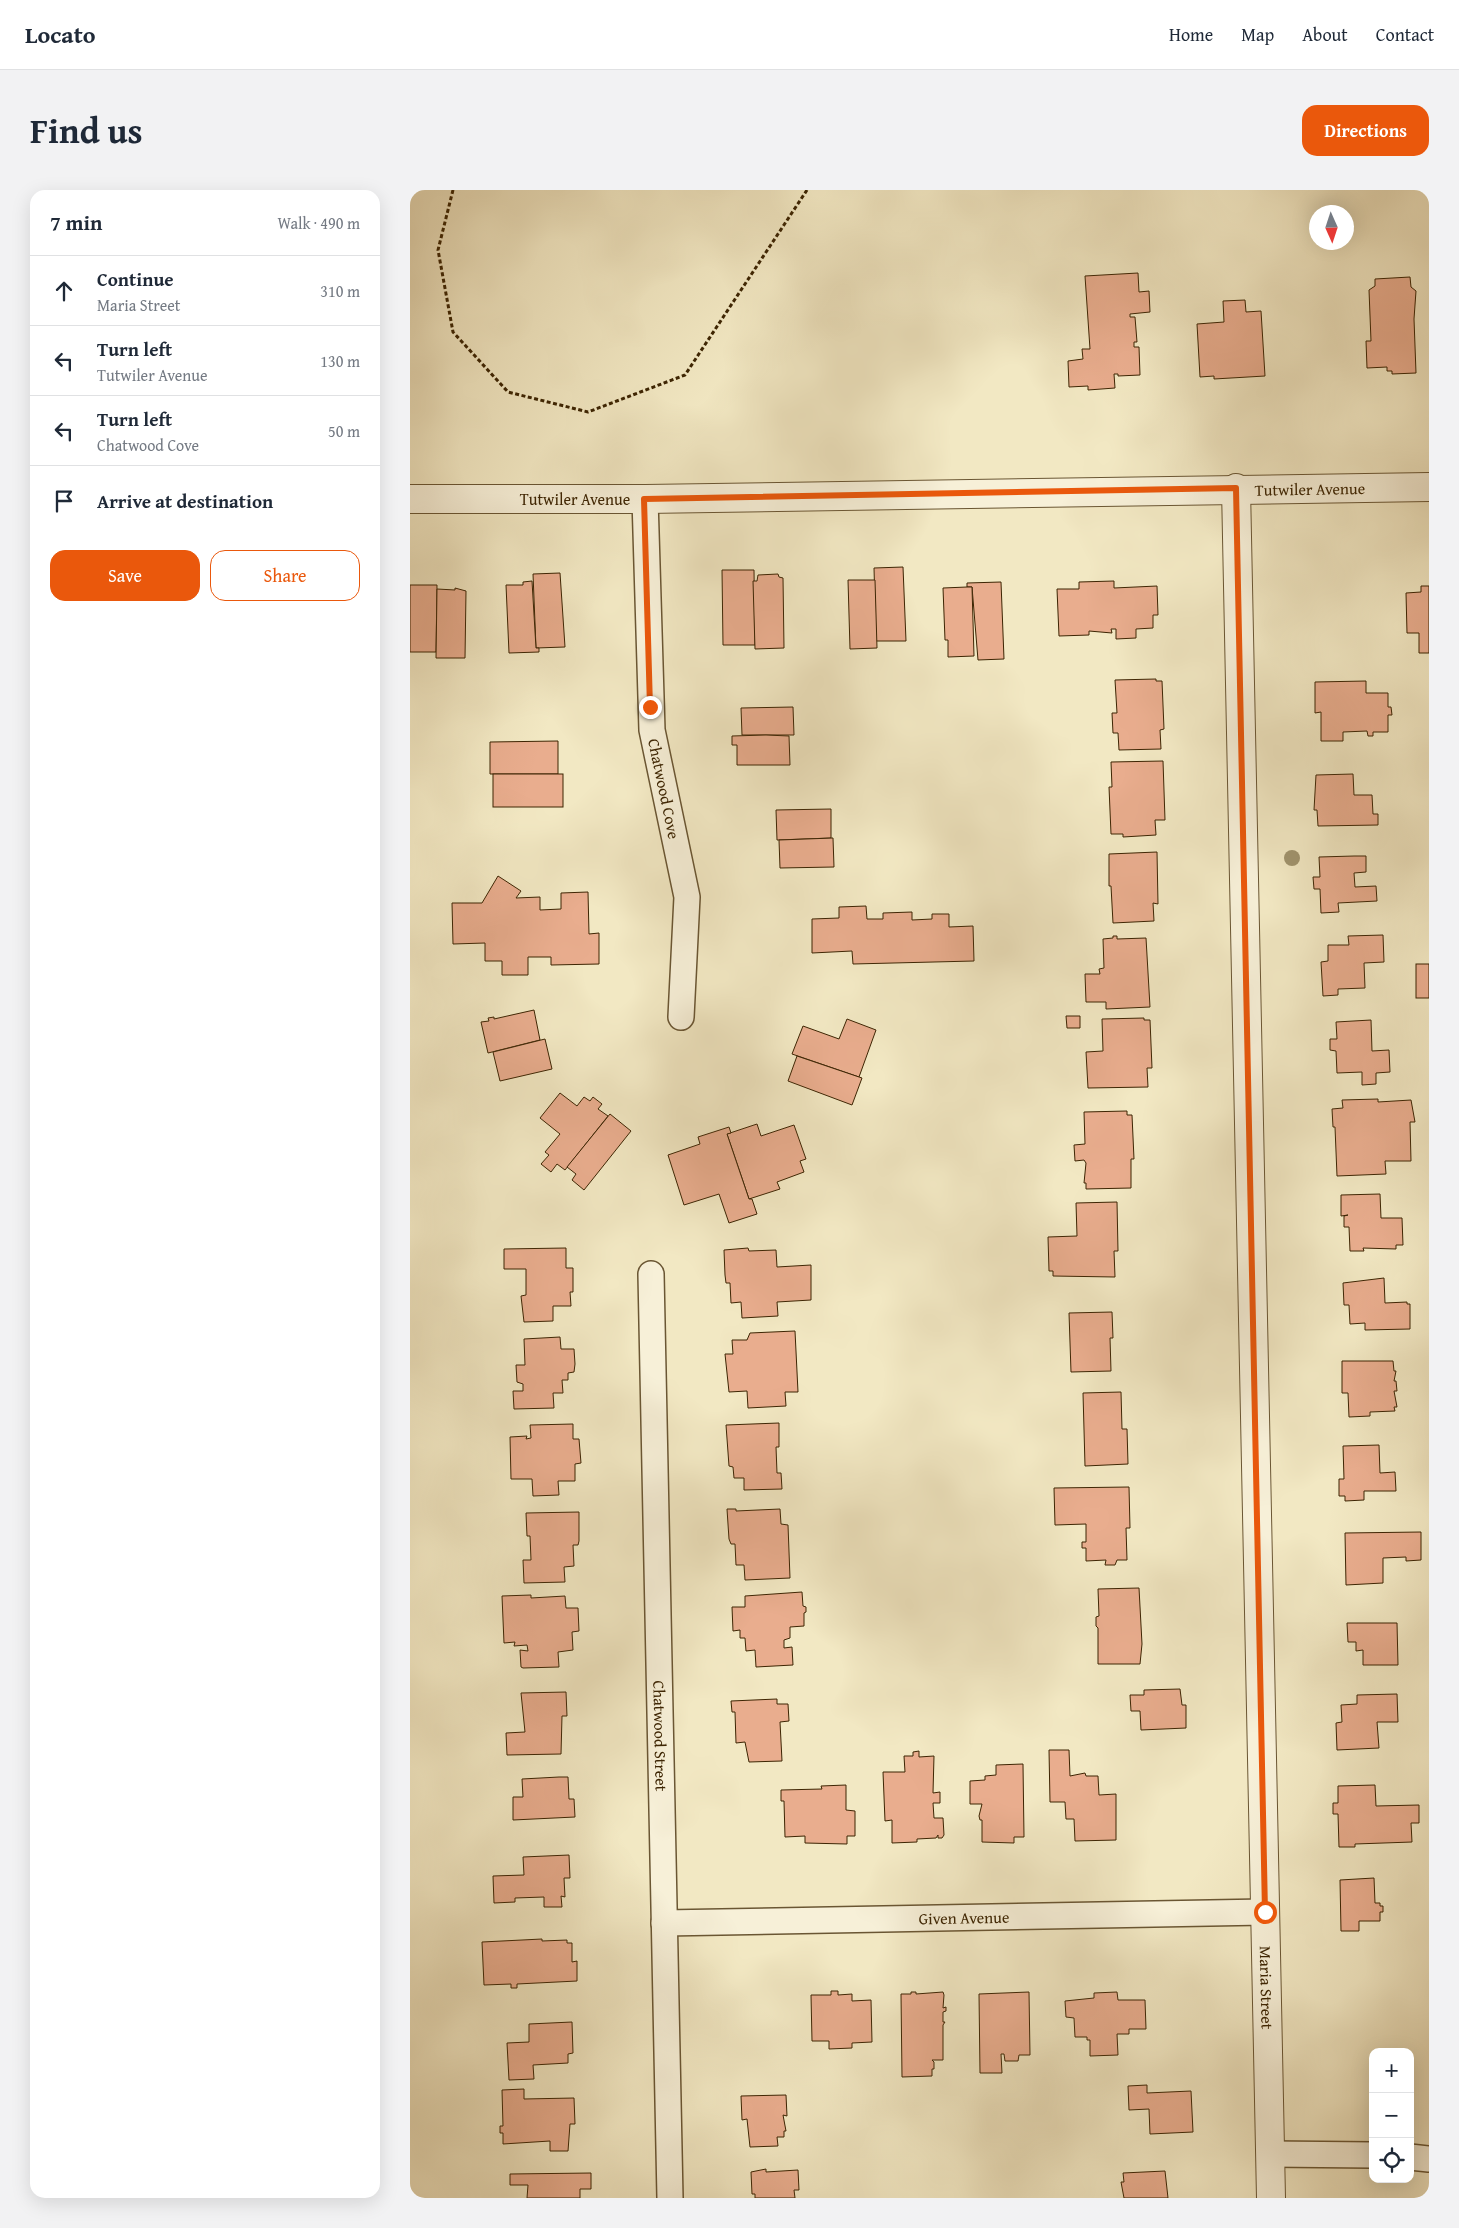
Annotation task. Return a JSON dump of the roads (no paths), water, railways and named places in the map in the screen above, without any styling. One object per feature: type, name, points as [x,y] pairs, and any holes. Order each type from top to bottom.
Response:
[{"type":"street","name":"Tutwiler Avenue","points":[[410,500],[644,499],[1236,488],[1429,487]]},
{"type":"street","name":"Maria Street","points":[[1236,488],[1271,2198]]},
{"type":"street","name":"Chatwood Cove","points":[[644,499],[652,730],[687,897],[681,1016]]},
{"type":"street","name":"Chatwood Street","points":[[651,1274],[670,2198]]},
{"type":"street","name":"Given Avenue","points":[[664,1923],[1265,1912]]},
{"type":"street","points":[[1270,2154],[1369,2155]]},
{"type":"street","points":[[1414,2157],[1429,2159]]}]
